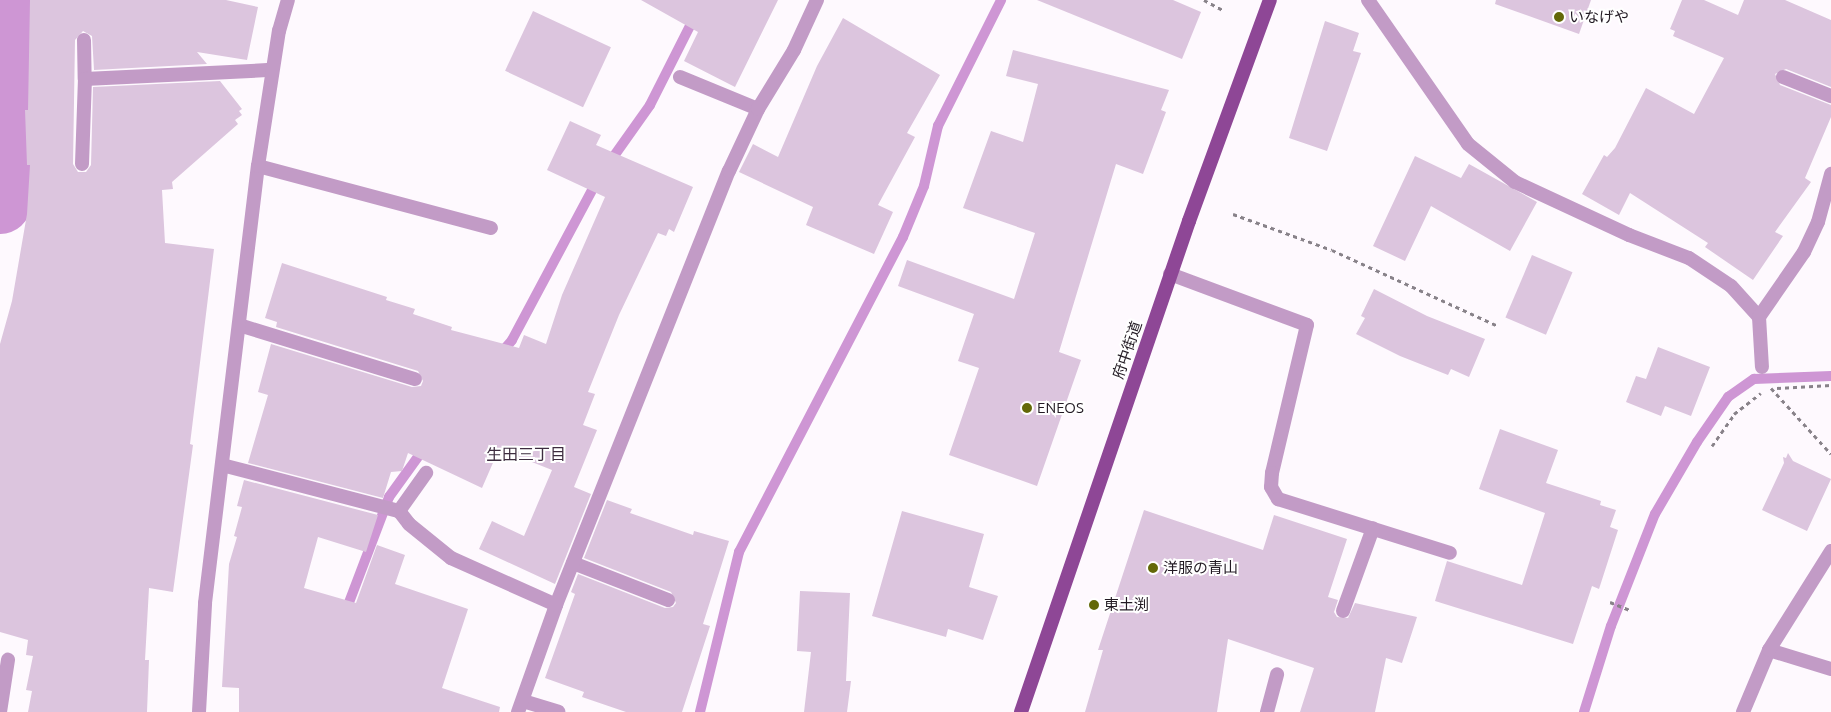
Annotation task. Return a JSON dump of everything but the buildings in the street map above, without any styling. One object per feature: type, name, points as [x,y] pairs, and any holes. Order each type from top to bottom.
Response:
[{"type":"main road","name":"府中街道","points":[[1022,712],[1170,274],[1270,0]]},
{"type":"street","points":[[199,712],[205,603],[258,166],[272,70],[288,0]]},
{"type":"street","points":[[558,712],[521,706],[556,604],[729,171],[758,109],[794,50],[817,0]]},
{"type":"street","points":[[1368,0],[1468,144],[1515,182],[1629,235],[1689,258],[1731,286],[1759,318],[1762,367]]},
{"type":"street","points":[[82,164],[85,79],[84,40]]},
{"type":"street","points":[[85,79],[272,70]]},
{"type":"street","points":[[680,77],[758,109]]},
{"type":"street","points":[[1783,77],[1831,96]]},
{"type":"street","points":[[258,166],[490,228]]},
{"type":"street","points":[[1759,318],[1804,252],[1818,222],[1831,174]]},
{"type":"street","points":[[1170,274],[1306,325],[1271,487],[1278,499],[1450,553]]},
{"type":"street","points":[[239,325],[415,379]]},
{"type":"street","points":[[222,465],[399,511],[409,524],[451,558],[556,604]]},
{"type":"street","points":[[399,511],[426,473]]},
{"type":"street","points":[[1343,611],[1373,528]]},
{"type":"street","points":[[1743,712],[1769,650],[1831,551]]},
{"type":"street","points":[[573,563],[668,600]]},
{"type":"street","points":[[1769,650],[1831,669]]},
{"type":"street","points":[[0,712],[8,660]]},
{"type":"street","points":[[1267,712],[1277,674]]},
{"type":"path","points":[[1204,0],[1223,10]]},
{"type":"path","points":[[1232,214],[1332,250],[1498,326]]},
{"type":"path","points":[[1712,446],[1734,414],[1755,396],[1772,389],[1831,385]]},
{"type":"path","points":[[1772,389],[1788,403],[1831,454]]},
{"type":"path","points":[[1610,602],[1630,610]]},
{"type":"waterway","points":[[0,203],[7,0]]},
{"type":"waterway","points":[[609,163],[650,105],[703,0]]},
{"type":"waterway","points":[[700,712],[739,552],[903,237],[924,186],[938,126],[1001,0]]},
{"type":"waterway","points":[[500,354],[512,340],[598,179]]},
{"type":"waterway","points":[[1584,712],[1611,626],[1655,514],[1697,442],[1728,397],[1754,379],[1831,376]]},
{"type":"waterway","points":[[345,613],[389,497],[425,447]]},
{"type":"place","name":"いなげや","points":[[1559,17]]},
{"type":"place","name":"ENEOS","points":[[1027,408]]},
{"type":"place","name":"洋服の青山","points":[[1153,568]]},
{"type":"place","name":"東土渕","points":[[1094,605]]},
{"type":"district","name":"生田三丁目","points":[[526,454]]}]
